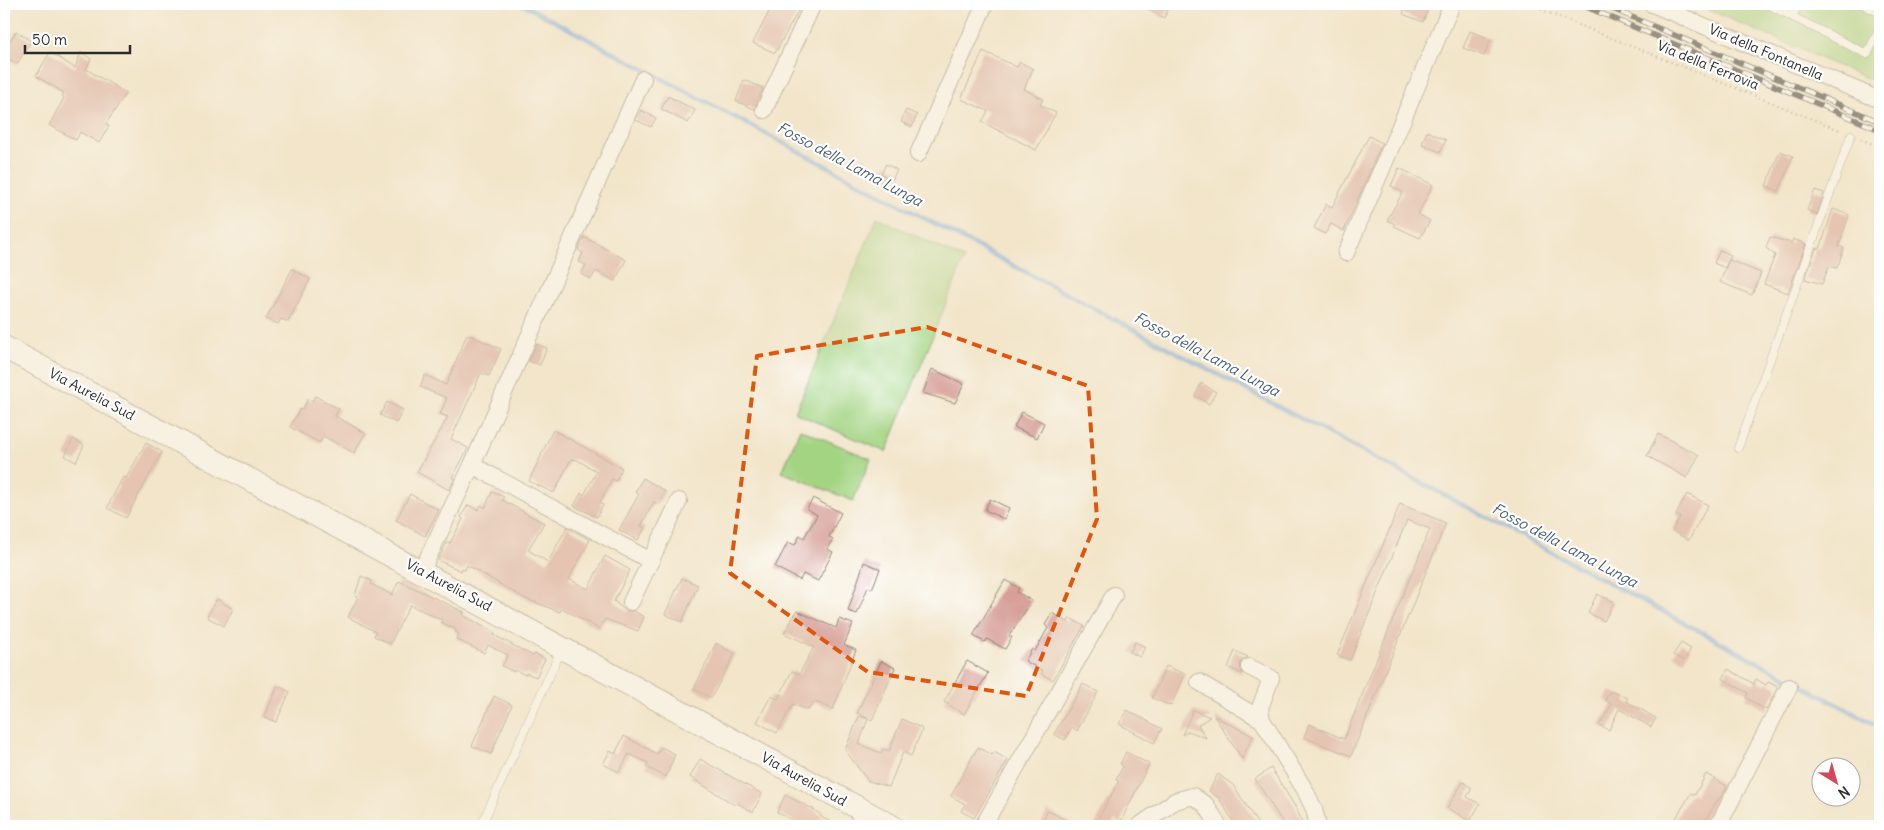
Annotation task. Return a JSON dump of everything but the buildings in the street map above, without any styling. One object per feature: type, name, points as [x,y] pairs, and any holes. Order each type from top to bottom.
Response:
[{"type":"main road","name":"Via Aurelia Sud","points":[[4,347],[562,646],[860,819],[892,826]]},
{"type":"street","points":[[764,110],[813,4]]},
{"type":"street","points":[[918,154],[985,4]]},
{"type":"street","points":[[1346,253],[1452,4]]},
{"type":"street","name":"Via della Fontanella","points":[[1652,4],[1880,100]]},
{"type":"street","points":[[422,570],[472,465],[643,79]]},
{"type":"street","points":[[472,465],[651,561]]},
{"type":"street","points":[[631,602],[680,501]]},
{"type":"street","points":[[984,826],[1114,595]]},
{"type":"street","points":[[1250,667],[1272,678],[1260,708],[1262,720],[1307,795],[1318,826]]},
{"type":"street","points":[[1199,682],[1262,720]]},
{"type":"street","points":[[1718,826],[1789,687]]},
{"type":"street","points":[[1139,826],[1175,801],[1193,796],[1206,805],[1219,826]]},
{"type":"lane","points":[[1767,4],[1867,54],[1880,29]]},
{"type":"lane","points":[[1792,16],[1798,4]]},
{"type":"lane","points":[[1862,4],[1880,14]]},
{"type":"lane","points":[[1738,448],[1851,135]]},
{"type":"lane","points":[[481,826],[562,646]]},
{"type":"path","name":"Via della Ferrovia","points":[[1527,4],[1880,147]]},
{"type":"highlighted area","points":[[927,327],[1088,386],[1097,519],[1026,696],[868,672],[730,573],[757,356]]},
{"type":"green space","points":[[1695,4],[1880,4],[1880,84]]},
{"type":"green space","points":[[877,217],[964,259],[886,452],[795,413]]},
{"type":"green space","points":[[800,429],[871,459],[853,501],[782,472]]},
{"type":"waterway","name":"Fosso della Lama Lunga","points":[[522,4],[1880,727]]},
{"type":"railway","points":[[1579,4],[1880,130]]},
{"type":"railway","points":[[1601,4],[1880,122]]}]
